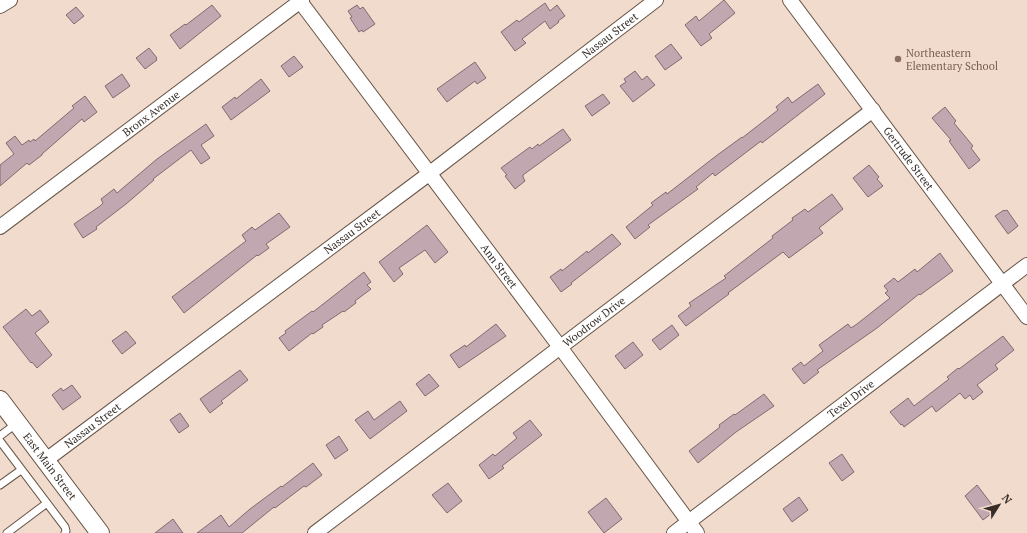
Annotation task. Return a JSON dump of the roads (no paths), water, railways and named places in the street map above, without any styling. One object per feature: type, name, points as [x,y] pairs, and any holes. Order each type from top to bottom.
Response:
[{"type":"street","points":[[0,6],[10,0]]},
{"type":"street","name":"Ann Street","points":[[301,0],[693,528]]},
{"type":"street","name":"Bronx Avenue","points":[[0,227],[301,0]]},
{"type":"street","name":"Nassau Street","points":[[46,460],[430,173],[656,0]]},
{"type":"street","name":"Gertrude Street","points":[[790,0],[1027,317]]},
{"type":"street","name":"Woodrow Drive","points":[[315,533],[873,110]]},
{"type":"street","name":"Texel Drive","points":[[674,533],[693,528],[1027,265]]},
{"type":"street","name":"East Main Street","points":[[0,400],[100,533]]},
{"type":"lane","points":[[0,436],[17,423]]},
{"type":"lane","points":[[0,441],[65,527],[65,533]]},
{"type":"lane","points":[[0,485],[22,470]]},
{"type":"lane","points":[[7,533],[47,503]]},
{"type":"place","name":"Northeastern Elementary School","points":[[898,59]]}]
